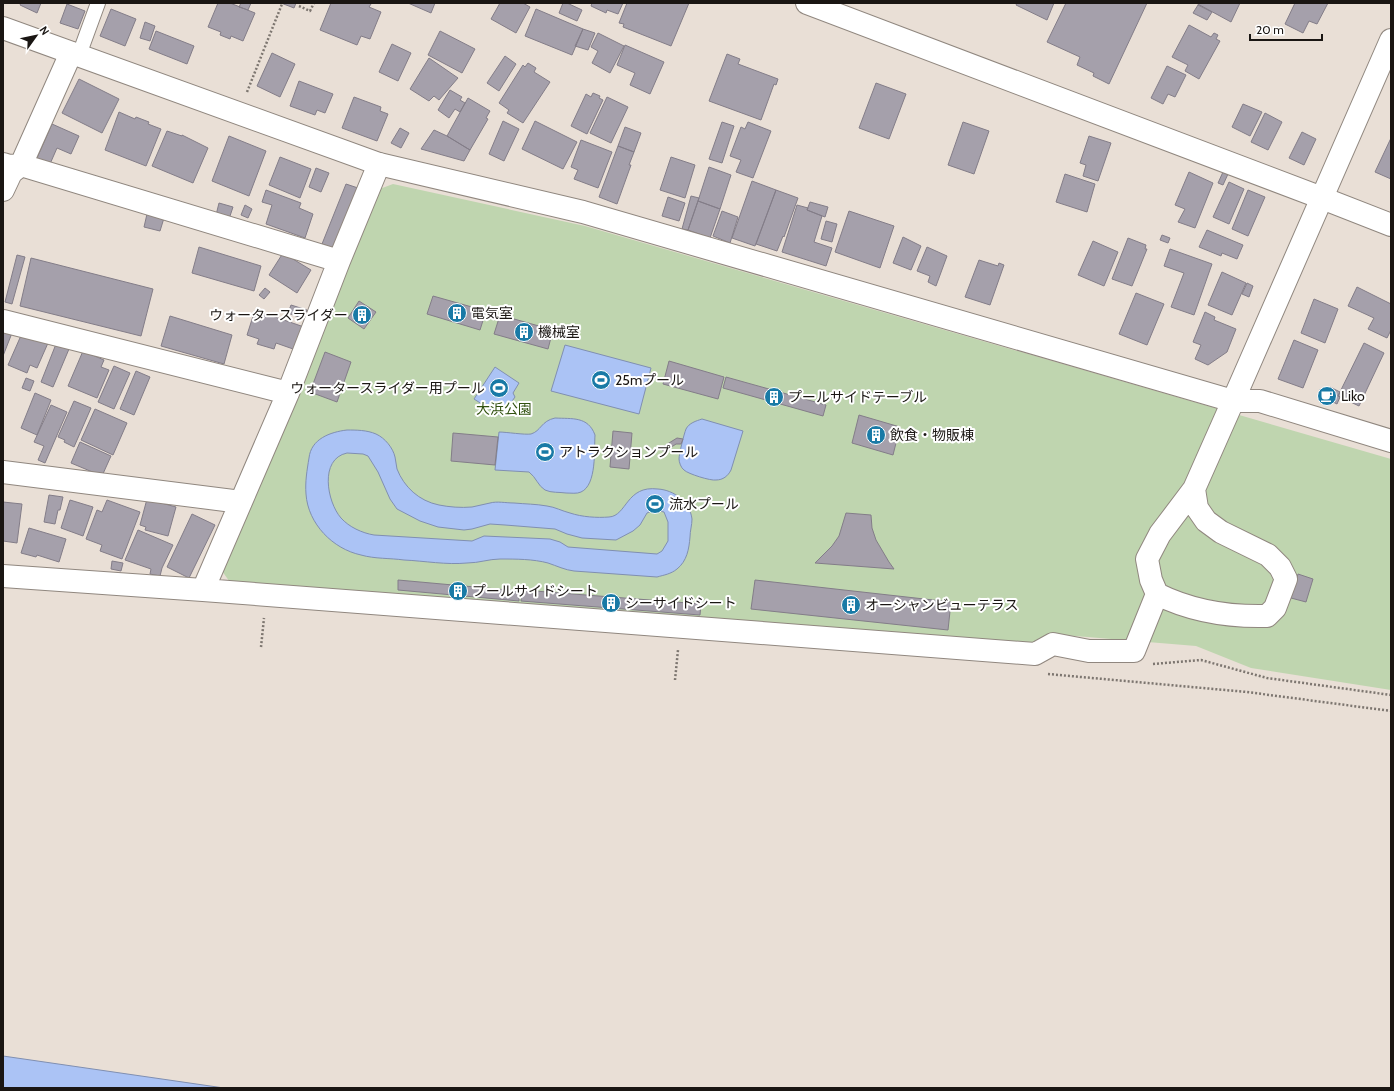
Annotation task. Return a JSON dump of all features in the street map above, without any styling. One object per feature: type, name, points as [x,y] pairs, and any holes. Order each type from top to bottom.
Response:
[{"type":"street","points":[[807,3],[1391,225]]},
{"type":"street","points":[[3,28],[379,164],[583,212],[1233,401],[1260,401],[1391,441]]},
{"type":"street","points":[[1194,489],[1197,508],[1206,521],[1221,532],[1268,555],[1280,567],[1286,579],[1275,608],[1267,616],[1248,617],[1214,612],[1174,602],[1157,594],[1151,580],[1147,559],[1160,534],[1194,489],[1391,40]]},
{"type":"street","points":[[3,190],[11,173],[12,164],[75,54]]},
{"type":"street","points":[[12,164],[339,261]]},
{"type":"street","points":[[202,590],[288,393],[339,261],[379,164]]},
{"type":"street","points":[[3,321],[288,393]]},
{"type":"street","points":[[3,472],[241,502]]},
{"type":"street","points":[[3,576],[1035,654],[1053,644],[1090,651],[1134,651],[1157,594]]},
{"type":"lane","points":[[75,54],[98,3]]},
{"type":"path","points":[[299,6],[310,11],[314,3]]},
{"type":"path","points":[[246,96],[282,4]]},
{"type":"path","points":[[261,647],[264,613]]},
{"type":"path","points":[[675,680],[678,644]]},
{"type":"path","points":[[1148,664],[1201,660],[1268,678],[1391,695]]},
{"type":"path","points":[[1043,674],[1247,692],[1391,712]]},
{"type":"green space","name":"大浜公園","points":[[393,184],[585,226],[1391,459],[1391,690],[1251,668],[1196,646],[1051,634],[1031,647],[232,585],[222,571],[377,190]]},
{"type":"water","name":"25mプール","points":[[565,345],[651,368],[639,414],[551,391]]},
{"type":"water","name":"ウォータースライダー用プール","points":[[495,367],[519,383],[513,393],[515,397],[510,404],[505,405],[499,415],[474,399]]},
{"type":"water","name":"アトラクションプール","points":[[550,419],[573,419],[584,422],[588,424],[595,435],[594,466],[590,482],[586,488],[581,492],[576,493],[550,492],[545,490],[529,472],[495,470],[499,432],[531,434],[537,431]]},
{"type":"water","points":[[702,419],[743,431],[731,470],[727,476],[721,479],[709,479],[686,472],[680,463],[680,453],[687,427],[695,421]]},
{"type":"water","name":"流水プール","points":[[347,430],[365,431],[376,434],[382,438],[392,450],[400,476],[408,487],[419,497],[439,505],[451,507],[472,507],[496,502],[530,504],[550,507],[590,517],[609,517],[620,512],[628,501],[639,492],[647,489],[658,489],[670,492],[685,502],[691,513],[692,521],[687,554],[677,569],[657,577],[574,571],[548,563],[518,559],[500,559],[471,563],[443,563],[372,557],[351,552],[332,541],[317,525],[308,505],[306,494],[306,480],[313,446],[317,441],[328,435]],"holes":[[[347,453],[363,454],[368,456],[378,472],[390,499],[397,509],[420,521],[438,527],[464,530],[490,524],[505,525],[555,529],[582,538],[616,540],[633,531],[640,525],[647,513],[654,510],[664,512],[668,522],[668,541],[662,551],[657,554],[568,547],[560,542],[550,539],[484,536],[472,541],[374,535],[365,533],[352,527],[341,518],[332,502],[328,482],[332,463],[338,457]]]},
{"type":"water","points":[[3,1056],[224,1088],[3,1088]]},
{"type":"building","points":[[21,3],[41,3],[37,13],[20,5]]},
{"type":"building","points":[[218,3],[230,3],[255,13],[243,41],[231,36],[230,39],[220,35],[221,32],[208,27]]},
{"type":"building","points":[[241,3],[251,3],[248,10],[239,7]]},
{"type":"building","points":[[281,3],[296,3],[294,8]]},
{"type":"building","points":[[331,3],[368,3],[371,4],[369,7],[381,12],[370,39],[361,36],[357,45],[320,30]]},
{"type":"building","points":[[408,3],[435,3],[431,13]]},
{"type":"building","points":[[500,3],[523,3],[530,7],[516,33],[491,19]]},
{"type":"building","points":[[563,3],[567,3],[582,10],[577,21],[559,13]]},
{"type":"building","points":[[592,3],[623,3],[618,14],[607,10],[606,13],[591,6]]},
{"type":"building","points":[[627,3],[689,3],[671,46],[623,27],[624,24],[619,23]]},
{"type":"building","points":[[1017,3],[1054,3],[1047,20],[1016,5]]},
{"type":"building","points":[[1066,3],[1147,3],[1109,84],[1093,76],[1094,73],[1077,65],[1080,57],[1047,42]]},
{"type":"building","points":[[1196,3],[1240,3],[1231,22]]},
{"type":"building","points":[[1295,3],[1328,3],[1317,24],[1309,21],[1303,33],[1285,24]]},
{"type":"building","points":[[67,4],[85,11],[78,29],[60,23]]},
{"type":"building","points":[[1198,5],[1212,12],[1207,20],[1193,13]]},
{"type":"building","points":[[111,9],[136,19],[125,46],[100,36]]},
{"type":"building","points":[[536,9],[583,29],[572,55],[525,36]]},
{"type":"building","points":[[145,22],[155,26],[150,41],[140,38]]},
{"type":"building","points":[[1189,25],[1211,37],[1214,33],[1218,35],[1216,39],[1220,41],[1199,79],[1185,71],[1188,65],[1172,57]]},
{"type":"building","points":[[583,29],[595,33],[588,50],[575,46]]},
{"type":"building","points":[[156,31],[194,46],[187,64],[149,49]]},
{"type":"building","points":[[440,31],[475,49],[462,73],[428,55]]},
{"type":"building","points":[[598,33],[624,46],[610,73],[592,63],[598,51],[591,47]]},
{"type":"building","points":[[392,44],[411,53],[398,81],[379,72]]},
{"type":"building","points":[[625,45],[664,62],[650,94],[630,85],[635,73],[617,65]]},
{"type":"building","points":[[272,53],[295,64],[280,97],[257,86]]},
{"type":"building","points":[[727,54],[740,59],[738,64],[778,79],[776,85],[774,84],[761,120],[709,101]]},
{"type":"building","points":[[505,56],[516,64],[499,91],[487,83]]},
{"type":"building","points":[[429,58],[458,78],[439,100],[434,96],[429,101],[410,89]]},
{"type":"building","points":[[528,63],[536,68],[534,72],[550,82],[523,123],[507,113],[509,110],[499,103],[523,65],[525,67]]},
{"type":"building","points":[[1167,66],[1186,75],[1175,97],[1168,94],[1163,104],[1151,98]]},
{"type":"building","points":[[79,79],[119,99],[102,133],[62,113]]},
{"type":"building","points":[[299,81],[333,94],[325,113],[317,110],[315,115],[290,106]]},
{"type":"building","points":[[876,83],[906,94],[889,139],[859,128]]},
{"type":"building","points":[[450,90],[462,97],[460,100],[465,103],[460,112],[455,109],[449,118],[438,110]]},
{"type":"building","points":[[593,93],[600,96],[599,98],[603,100],[587,134],[571,126],[586,94],[591,97]]},
{"type":"building","points":[[354,97],[381,107],[380,111],[388,114],[377,141],[342,128]]},
{"type":"building","points":[[607,97],[628,107],[611,143],[590,133]]},
{"type":"building","points":[[468,98],[490,111],[486,118],[488,119],[470,150],[447,136]]},
{"type":"building","points":[[1243,104],[1262,112],[1250,136],[1232,127]]},
{"type":"building","points":[[119,112],[135,119],[136,117],[149,122],[148,124],[161,129],[146,166],[105,150]]},
{"type":"building","points":[[1265,113],[1282,122],[1268,150],[1251,142]]},
{"type":"building","points":[[503,121],[519,129],[504,161],[489,154]]},
{"type":"building","points":[[535,121],[577,142],[563,169],[522,149]]},
{"type":"building","points":[[722,122],[734,126],[722,163],[709,159]]},
{"type":"building","points":[[748,122],[771,131],[753,178],[736,172],[741,160],[730,156],[741,127],[745,129]]},
{"type":"building","points":[[963,122],[989,131],[974,174],[948,165]]},
{"type":"building","points":[[52,124],[79,136],[71,154],[57,148],[50,164],[37,158]]},
{"type":"building","points":[[625,127],[641,133],[634,152],[618,146]]},
{"type":"building","points":[[400,128],[409,133],[401,148],[391,143]]},
{"type":"building","points":[[434,130],[470,150],[464,161],[421,149]]},
{"type":"building","points":[[167,131],[182,135],[208,148],[193,183],[152,166]]},
{"type":"building","points":[[1302,132],[1316,139],[1304,165],[1289,158]]},
{"type":"building","points":[[229,136],[266,151],[249,196],[212,181]]},
{"type":"building","points":[[1089,136],[1111,143],[1098,181],[1083,176],[1086,165],[1080,163]]},
{"type":"building","points":[[1391,138],[1391,179],[1375,172]]},
{"type":"building","points":[[581,140],[612,152],[598,188],[574,179],[578,170],[571,167]]},
{"type":"building","points":[[618,146],[634,152],[617,204],[599,197]]},
{"type":"building","points":[[280,157],[311,169],[300,198],[269,185]]},
{"type":"building","points":[[671,157],[695,165],[685,198],[660,190]]},
{"type":"building","points":[[709,167],[731,175],[720,209],[698,201]]},
{"type":"building","points":[[316,168],[329,173],[321,192],[309,187]]},
{"type":"building","points":[[1189,172],[1213,183],[1195,228],[1178,222],[1185,209],[1175,205]]},
{"type":"building","points":[[1223,172],[1228,174],[1223,185],[1218,183]]},
{"type":"building","points":[[1065,174],[1095,184],[1087,212],[1056,202]]},
{"type":"building","points":[[752,181],[776,190],[755,246],[732,238]]},
{"type":"building","points":[[1229,182],[1244,189],[1229,224],[1213,217]]},
{"type":"building","points":[[346,184],[358,188],[335,249],[322,244]]},
{"type":"building","points":[[266,190],[301,203],[299,208],[313,214],[305,238],[266,224],[272,205],[262,202]]},
{"type":"building","points":[[776,190],[798,198],[784,237],[783,236],[777,251],[756,244]]},
{"type":"building","points":[[1248,190],[1265,197],[1248,236],[1232,229]]},
{"type":"building","points":[[691,196],[699,198],[688,230],[682,229]]},
{"type":"building","points":[[668,197],[685,203],[679,221],[662,216]]},
{"type":"building","points":[[698,201],[720,209],[710,238],[688,230]]},
{"type":"building","points":[[810,202],[828,207],[825,217],[807,210]]},
{"type":"building","points":[[219,203],[233,207],[229,219],[216,215]]},
{"type":"building","points":[[245,205],[252,209],[248,218],[241,215]]},
{"type":"building","points":[[797,205],[808,208],[807,210],[822,216],[814,242],[832,248],[826,266],[782,252]]},
{"type":"building","points":[[722,211],[738,217],[730,243],[713,236]]},
{"type":"building","points":[[849,211],[894,226],[880,268],[835,252]]},
{"type":"building","points":[[147,214],[164,218],[160,231],[144,227]]},
{"type":"building","points":[[826,221],[837,224],[832,242],[821,239]]},
{"type":"building","points":[[1207,230],[1243,245],[1237,259],[1222,253],[1221,256],[1199,247]]},
{"type":"building","points":[[1162,235],[1170,238],[1168,243],[1160,240]]},
{"type":"building","points":[[903,237],[921,246],[911,270],[893,263]]},
{"type":"building","points":[[1128,238],[1146,245],[1145,249],[1147,249],[1132,286],[1112,279]]},
{"type":"building","points":[[1093,241],[1118,252],[1104,286],[1078,275]]},
{"type":"building","points":[[199,247],[261,266],[254,291],[192,273]]},
{"type":"building","points":[[927,247],[947,256],[936,286],[928,282],[930,276],[917,271]]},
{"type":"building","points":[[1170,249],[1212,264],[1194,315],[1171,307],[1184,273],[1164,266]]},
{"type":"building","points":[[283,253],[311,270],[297,293],[269,275]]},
{"type":"building","points":[[17,255],[25,257],[12,304],[5,302]]},
{"type":"building","points":[[31,258],[153,289],[141,336],[20,306]]},
{"type":"building","points":[[979,260],[998,266],[999,263],[1004,265],[990,305],[965,297]]},
{"type":"building","points":[[1222,272],[1246,283],[1232,315],[1208,305]]},
{"type":"building","points":[[1247,283],[1253,286],[1249,297],[1242,294]]},
{"type":"building","points":[[1357,287],[1391,304],[1391,330],[1387,338],[1368,329],[1374,318],[1348,306]]},
{"type":"building","points":[[265,288],[270,292],[264,299],[259,295]]},
{"type":"building","points":[[1136,293],[1164,304],[1147,345],[1119,334]]},
{"type":"building","name":"電気室","points":[[433,296],[486,311],[480,330],[427,314]]},
{"type":"building","points":[[1314,299],[1338,309],[1325,343],[1301,333]]},
{"type":"building","name":"ウォータースライダー","points":[[359,301],[376,312],[364,329],[348,318]]},
{"type":"building","points":[[291,305],[307,310],[304,319],[288,313]]},
{"type":"building","points":[[255,310],[304,327],[296,350],[276,343],[274,349],[257,344],[259,339],[247,335]]},
{"type":"building","points":[[1205,312],[1215,317],[1214,320],[1236,329],[1227,352],[1208,365],[1195,359],[1201,345],[1193,342]]},
{"type":"building","name":"機械室","points":[[500,315],[553,330],[548,349],[494,334]]},
{"type":"building","points":[[170,316],[232,335],[224,364],[161,346]]},
{"type":"building","points":[[3,329],[12,333],[3,356]]},
{"type":"building","points":[[23,331],[48,343],[37,368],[30,365],[27,373],[8,365]]},
{"type":"building","points":[[1294,340],[1318,350],[1303,388],[1278,379]]},
{"type":"building","points":[[1364,343],[1384,353],[1359,406],[1338,396]]},
{"type":"building","points":[[56,344],[69,349],[53,387],[41,382]]},
{"type":"building","points":[[83,351],[104,360],[101,367],[109,370],[97,398],[68,386]]},
{"type":"building","points":[[325,352],[351,362],[337,402],[310,392]]},
{"type":"building","points":[[669,361],[724,377],[718,399],[663,384]]},
{"type":"building","points":[[114,366],[130,373],[114,409],[98,402]]},
{"type":"building","points":[[136,371],[150,377],[134,415],[120,409]]},
{"type":"building","name":"プールサイドテーブル","points":[[726,377],[826,405],[823,416],[723,388]]},
{"type":"building","points":[[26,378],[34,381],[30,391],[22,388]]},
{"type":"building","points":[[1330,387],[1340,392],[1338,396],[1340,397],[1337,404],[1325,398]]},
{"type":"building","points":[[35,393],[51,400],[37,435],[21,428]]},
{"type":"building","points":[[74,401],[91,408],[74,447],[58,437]]},
{"type":"building","points":[[51,405],[67,412],[45,463],[38,460],[44,446],[34,442]]},
{"type":"building","points":[[95,409],[127,423],[113,455],[81,440]]},
{"type":"building","name":"飲食・物販棟","points":[[859,415],[900,427],[893,455],[852,443]]},
{"type":"building","points":[[613,431],[632,433],[629,469],[610,467]]},
{"type":"building","points":[[453,433],[498,437],[495,465],[451,461]]},
{"type":"building","points":[[677,438],[683,439],[681,444],[676,444],[664,452],[661,448]]},
{"type":"building","points":[[80,442],[111,456],[102,476],[71,463]]},
{"type":"building","points":[[49,495],[63,497],[55,524],[44,522]]},
{"type":"building","points":[[147,499],[176,507],[168,536],[145,530],[146,527],[140,525]]},
{"type":"building","points":[[70,500],[93,507],[83,536],[61,528]]},
{"type":"building","points":[[107,500],[140,512],[122,559],[100,551],[102,545],[86,539],[97,510],[102,512]]},
{"type":"building","points":[[3,502],[22,504],[17,543],[3,541]]},
{"type":"building","points":[[846,513],[871,515],[872,528],[876,540],[894,569],[815,563],[832,546],[839,536]]},
{"type":"building","points":[[192,514],[215,525],[189,578],[167,567]]},
{"type":"building","points":[[29,528],[66,539],[59,562],[37,555],[36,557],[21,553]]},
{"type":"building","points":[[138,530],[173,545],[162,568],[160,576],[150,574],[151,569],[125,560]]},
{"type":"building","points":[[112,561],[123,563],[121,571],[111,569]]},
{"type":"building","points":[[1298,574],[1313,579],[1306,602],[1291,598]]},
{"type":"building","name":"プールサイドシート","points":[[398,580],[519,591],[519,601],[398,590]]},
{"type":"building","name":"オーシャンビューテラス","points":[[755,580],[951,602],[948,630],[751,609]]},
{"type":"building","name":"シーサイドシート","points":[[522,590],[701,604],[700,615],[521,601]]},
{"type":"place","name":"電気室","points":[[457,313]]},
{"type":"place","name":"ウォータースライダー","points":[[362,315]]},
{"type":"place","name":"機械室","points":[[524,332]]},
{"type":"place","name":"25mプール","points":[[601,380]]},
{"type":"place","name":"ウォータースライダー用プール","points":[[499,388]]},
{"type":"place","name":"Liko","points":[[1327,396]]},
{"type":"place","name":"プールサイドテーブル","points":[[774,397]]},
{"type":"place","name":"飲食・物販棟","points":[[876,435]]},
{"type":"place","name":"アトラクションプール","points":[[545,452]]},
{"type":"place","name":"流水プール","points":[[655,504]]},
{"type":"place","name":"プールサイドシート","points":[[458,591]]},
{"type":"place","name":"シーサイドシート","points":[[611,603]]},
{"type":"place","name":"オーシャンビューテラス","points":[[851,605]]}]
